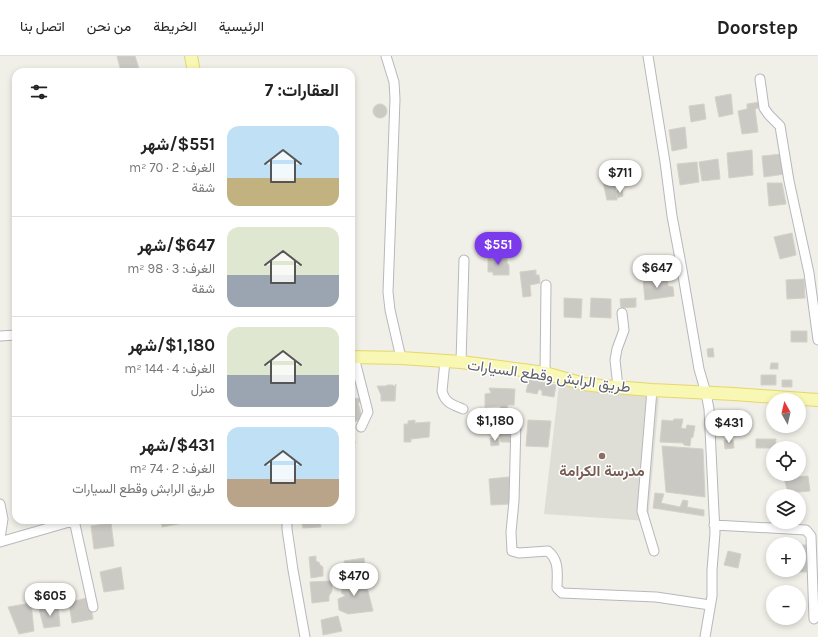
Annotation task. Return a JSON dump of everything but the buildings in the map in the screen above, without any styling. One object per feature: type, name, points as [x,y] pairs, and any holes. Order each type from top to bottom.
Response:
[{"type":"main road","points":[[191,56],[193,68]]},
{"type":"main road","name":"طريق الرابش وقطع السيارات","points":[[355,357],[401,358],[460,362],[545,374],[584,384],[706,394],[734,394],[818,400]]},
{"type":"street","points":[[386,56],[394,82],[395,100],[388,292],[390,310],[401,358]]},
{"type":"street","points":[[648,56],[672,216],[699,369],[709,409],[714,551],[712,596],[705,637]]},
{"type":"street","points":[[760,80],[764,108],[780,126],[789,181],[809,273],[818,340]]},
{"type":"street","points":[[460,362],[464,260]]},
{"type":"street","points":[[545,374],[546,285]]},
{"type":"street","points":[[618,387],[616,360],[617,350],[624,330],[622,313]]},
{"type":"street","points":[[0,336],[12,335]]},
{"type":"street","points":[[445,361],[442,391],[443,396],[451,405],[463,409]]},
{"type":"street","points":[[355,367],[368,412],[361,427]]},
{"type":"street","points":[[652,390],[642,511],[654,551]]},
{"type":"street","points":[[516,421],[514,501],[510,532],[512,551],[519,553],[548,551],[553,556],[557,564],[557,588],[562,593],[656,597],[710,605]]},
{"type":"street","points":[[0,504],[3,519],[0,538]]},
{"type":"street","points":[[0,542],[61,524]]},
{"type":"street","points":[[76,524],[93,607]]},
{"type":"street","points":[[287,524],[293,570],[305,637]]},
{"type":"street","points":[[714,525],[806,530],[809,532],[812,536],[814,619]]},
{"type":"shaded area","name":"مدرسة الكرامة","points":[[559,385],[659,398],[648,521],[544,514]]},
{"type":"place","name":"مدرسة الكرامة","points":[[602,456]]}]
